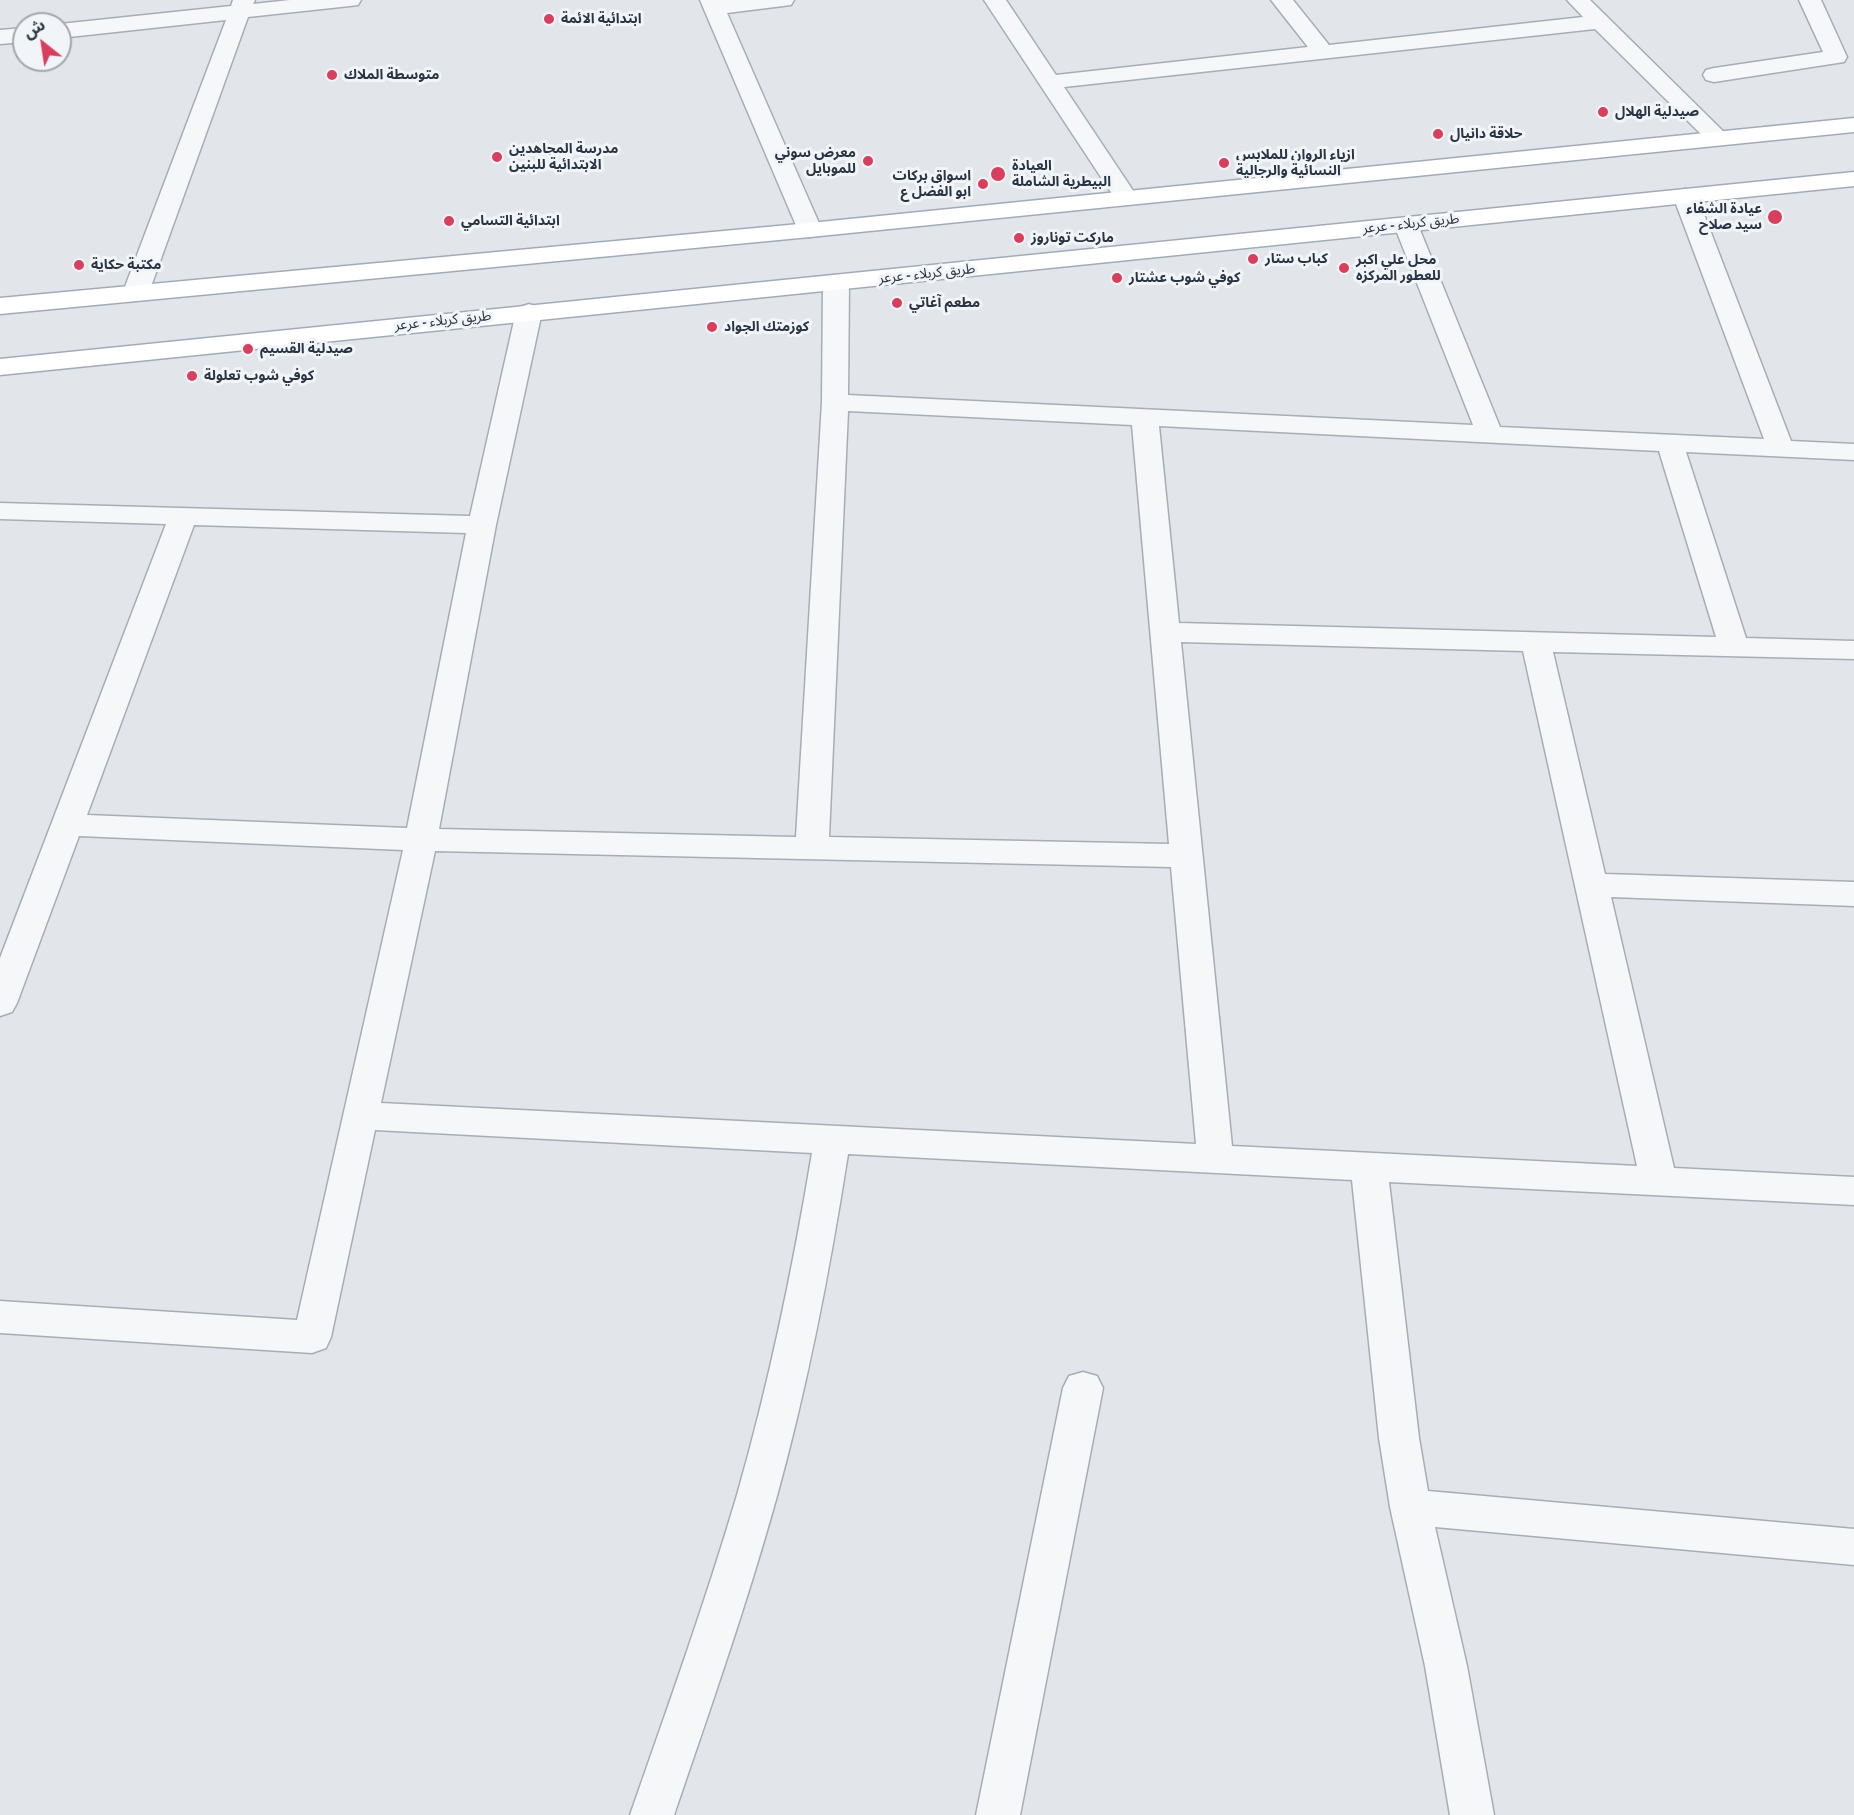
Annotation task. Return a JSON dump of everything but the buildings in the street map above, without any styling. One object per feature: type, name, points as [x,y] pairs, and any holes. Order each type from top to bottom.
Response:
[{"type":"main road","points":[[0,306],[810,230],[1854,125]]},
{"type":"main road","name":"طريق كربلاء - عرعر","points":[[0,367],[1854,178]]},
{"type":"street","points":[[72,29],[242,6],[350,0]]},
{"type":"street","points":[[783,0],[712,4],[810,230]]},
{"type":"street","points":[[995,0],[1126,198]]},
{"type":"street","points":[[1282,0],[1323,52]]},
{"type":"street","points":[[1578,0],[1717,137]]},
{"type":"street","points":[[1714,75],[1836,57],[1810,0]]},
{"type":"street","points":[[136,292],[242,6]]},
{"type":"street","points":[[1049,82],[1601,22]]},
{"type":"street","points":[[1685,196],[1781,448]]},
{"type":"street","points":[[1406,225],[1490,435]]},
{"type":"street","points":[[812,847],[835,402],[836,283]]},
{"type":"street","points":[[0,1317],[312,1337],[421,840],[482,525],[529,312]]},
{"type":"street","points":[[835,402],[1854,452]]},
{"type":"street","points":[[1145,418],[1215,1159]]},
{"type":"street","points":[[1670,443],[1734,648]]},
{"type":"street","points":[[0,511],[482,525]]},
{"type":"street","points":[[4,984],[68,825],[183,516]]},
{"type":"street","points":[[1166,632],[1854,650]]},
{"type":"street","points":[[1536,643],[1659,1181]]},
{"type":"street","points":[[68,825],[421,840],[1187,856]]},
{"type":"street","points":[[1591,885],[1854,894]]},
{"type":"street","points":[[359,1116],[1854,1191]]},
{"type":"street","points":[[652,1815],[736,1567],[770,1449],[797,1338],[832,1140]]},
{"type":"street","points":[[1369,1167],[1399,1438],[1410,1507],[1446,1666],[1472,1815]]},
{"type":"street","points":[[998,1815],[1083,1388]]},
{"type":"street","points":[[1410,1507],[1854,1547]]},
{"type":"place","name":"ابتدائية الائمة","points":[[549,19]]},
{"type":"place","name":"متوسطة الملاك","points":[[332,75]]},
{"type":"place","name":"صيدلية الهلال","points":[[1603,112]]},
{"type":"place","name":"حلاقة دانيال","points":[[1438,134]]},
{"type":"place","name":"مدرسة المجاهدين الابتدائية للبنين","points":[[497,157]]},
{"type":"place","name":"معرض سوني للموبايل","points":[[868,161]]},
{"type":"place","name":"ازياء الروان للملابس النسائية والرجالية","points":[[1224,163]]},
{"type":"place","name":"العيادة البيطرية الشاملة","points":[[998,174]]},
{"type":"place","name":"اسواق بركات ابو الفضل ع","points":[[983,184]]},
{"type":"place","name":"عيادة الشفاء سيد صلاح","points":[[1775,217]]},
{"type":"place","name":"ابتدائية التسامي","points":[[449,221]]},
{"type":"place","name":"ماركت توناروز","points":[[1019,238]]},
{"type":"place","name":"كباب ستار","points":[[1253,259]]},
{"type":"place","name":"مكتبة حكاية","points":[[79,265]]},
{"type":"place","name":"محل علي اكبر للعطور المركزه","points":[[1344,268]]},
{"type":"place","name":"كوفي شوب عشتار","points":[[1117,278]]},
{"type":"place","name":"مطعم آغاتي","points":[[897,303]]},
{"type":"place","name":"كوزمتك الجواد","points":[[712,327]]},
{"type":"place","name":"صيدلية القسيم","points":[[248,349]]},
{"type":"place","name":"كوفي شوب تعلولة","points":[[192,376]]}]
